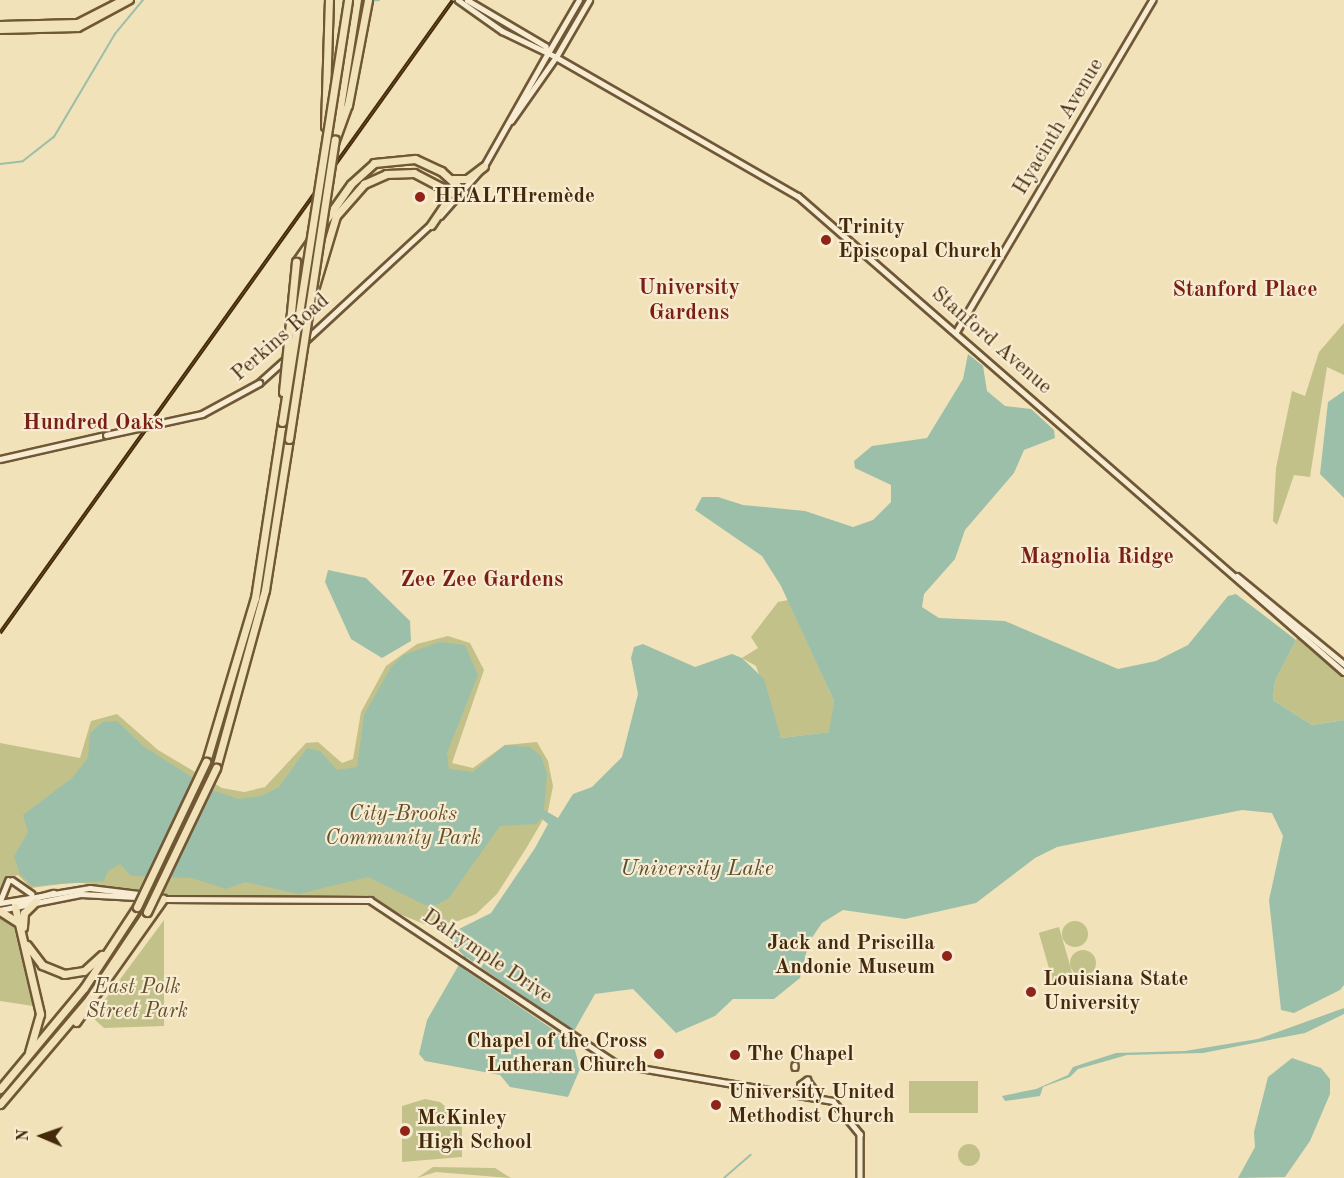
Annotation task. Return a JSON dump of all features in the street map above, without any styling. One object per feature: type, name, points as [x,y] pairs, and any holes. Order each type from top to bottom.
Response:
[{"type":"highway","points":[[321,169],[332,46],[329,0]]},
{"type":"highway","points":[[0,1089],[59,1021],[123,930],[137,906],[206,762],[252,609],[348,0]]},
{"type":"highway","points":[[0,1104],[66,1028],[147,912],[216,768],[265,590],[357,0]]},
{"type":"highway","points":[[335,140],[348,105],[368,0]]},
{"type":"highway","points":[[282,422],[296,262],[351,184],[374,163],[415,159],[451,179],[462,194]]},
{"type":"highway","points":[[451,179],[467,179],[484,166]]},
{"type":"highway","points":[[311,300],[345,201],[370,180],[396,173],[419,174],[462,194]]},
{"type":"highway","points":[[431,225],[448,200],[445,186]]},
{"type":"highway","points":[[21,926],[24,913],[35,898]]},
{"type":"highway","points":[[66,1028],[95,1001],[163,899]]},
{"type":"highway","points":[[9,1079],[34,1044],[40,1024],[15,905]]},
{"type":"highway","points":[[0,911],[21,926],[39,963],[67,974],[93,965],[123,930]]},
{"type":"main road","points":[[0,25],[78,23],[123,0]]},
{"type":"main road","points":[[0,30],[78,28],[130,0]]},
{"type":"main road","points":[[458,0],[502,31],[556,57]]},
{"type":"main road","points":[[467,0],[545,46],[548,53]]},
{"type":"main road","name":"Perkins Road","points":[[548,53],[579,0]]},
{"type":"main road","name":"Perkins Road","points":[[556,57],[589,0]]},
{"type":"street","name":"Hyacinth Avenue","points":[[956,332],[1152,0]]},
{"type":"street","name":"Perkins Road","points":[[0,459],[202,414],[259,383],[462,194],[484,166],[548,53]]},
{"type":"street","name":"Perkins Road","points":[[511,121],[556,57]]},
{"type":"street","name":"Stanford Avenue","points":[[556,57],[803,199],[1237,576],[1344,672]]},
{"type":"street","name":"Stanford Avenue","points":[[1237,576],[1344,664]]},
{"type":"street","points":[[0,902],[10,880],[35,898]]},
{"type":"street","name":"Dalrymple Drive","points":[[0,911],[55,892],[103,889],[163,899]]},
{"type":"street","points":[[15,905],[55,892]]},
{"type":"street","name":"Dalrymple Drive","points":[[0,902],[81,894],[163,899],[358,897],[386,908],[617,1065],[817,1094],[840,1106],[858,1128],[860,1178]]},
{"type":"street","points":[[808,1080],[813,1089],[805,1092],[800,1085],[808,1080]]},
{"type":"street","name":"Dalrymple Drive","points":[[784,1090],[800,1085]]},
{"type":"street","name":"Dalrymple Drive","points":[[813,1089],[817,1094]]},
{"type":"green space","points":[[1344,323],[1344,375],[1327,367],[1310,477],[1294,475],[1277,525],[1273,521],[1276,468],[1292,391],[1305,396],[1319,352]]},
{"type":"green space","points":[[788,600],[834,701],[830,732],[781,738],[756,666],[742,658],[758,648],[751,637],[778,602]]},
{"type":"green space","name":"City-Brooks Community Park","points":[[448,636],[470,643],[484,670],[452,763],[473,768],[505,745],[537,742],[548,761],[553,786],[548,811],[527,847],[497,894],[476,914],[453,923],[424,924],[358,897],[185,899],[76,882],[31,888],[18,875],[6,879],[4,887],[33,1006],[0,1001],[0,743],[80,758],[91,721],[117,714],[158,750],[222,788],[244,792],[265,787],[306,743],[318,742],[342,763],[353,759],[361,712],[386,666],[417,644]]},
{"type":"green space","points":[[1298,636],[1344,674],[1344,720],[1312,725],[1273,700],[1275,681]]},
{"type":"green space","name":"East Polk Street Park","points":[[164,920],[164,1026],[104,1028],[92,1017]]},
{"type":"green space","points":[[1075,921],[1084,925],[1088,934],[1084,943],[1075,947],[1066,943],[1062,934],[1066,925]]},
{"type":"green space","points":[[1059,927],[1074,978],[1053,984],[1039,933]]},
{"type":"green space","points":[[1083,950],[1092,954],[1096,963],[1092,972],[1083,976],[1074,972],[1070,963],[1074,954]]},
{"type":"green space","points":[[909,1081],[978,1081],[978,1113],[909,1113]]},
{"type":"green space","points":[[425,1099],[440,1102],[462,1121],[462,1157],[402,1162],[402,1106]]},
{"type":"green space","points":[[969,1144],[977,1147],[980,1155],[977,1163],[969,1166],[961,1163],[958,1155],[961,1147]]},
{"type":"green space","points":[[433,1167],[495,1168],[511,1178],[436,1172],[417,1178]]},
{"type":"water","name":"University Lake","points":[[968,354],[983,366],[987,391],[1005,406],[1031,409],[1054,430],[1055,438],[1024,450],[1014,473],[965,530],[955,559],[924,594],[922,607],[939,618],[1005,621],[1118,669],[1156,661],[1188,645],[1228,596],[1236,594],[1296,640],[1275,681],[1273,700],[1312,725],[1344,720],[1344,985],[1340,990],[1294,1013],[1281,1010],[1269,900],[1283,836],[1272,813],[1242,810],[1057,847],[1035,858],[976,903],[905,919],[843,910],[822,923],[809,942],[800,978],[774,999],[733,999],[715,1016],[676,1033],[633,989],[595,994],[574,1031],[466,957],[465,970],[573,1043],[580,1069],[568,1097],[510,1087],[500,1075],[425,1061],[419,1054],[427,1020],[464,956],[445,936],[491,913],[535,848],[548,824],[541,818],[537,824],[500,826],[449,898],[436,905],[425,905],[368,877],[299,894],[245,882],[226,889],[192,878],[131,876],[120,864],[108,871],[104,881],[32,886],[20,874],[14,856],[28,832],[23,815],[72,778],[88,758],[90,733],[103,722],[117,721],[143,746],[212,790],[239,799],[262,796],[279,787],[307,748],[320,751],[337,770],[357,767],[364,715],[391,667],[403,655],[440,642],[465,645],[478,675],[447,753],[449,769],[473,772],[505,745],[530,747],[541,756],[547,774],[544,810],[558,818],[573,794],[592,787],[622,757],[638,694],[631,658],[634,647],[643,644],[695,667],[732,654],[742,658],[764,679],[781,738],[829,732],[834,701],[781,586],[762,556],[695,510],[702,497],[718,497],[743,505],[805,511],[853,527],[873,520],[891,502],[891,485],[855,468],[854,461],[872,446],[927,438],[963,379]]},
{"type":"water","points":[[1344,391],[1344,498],[1320,474],[1328,402]]},
{"type":"water","points":[[328,570],[366,578],[410,621],[411,641],[382,658],[351,639],[325,582]]},
{"type":"water","points":[[1344,1008],[1344,1014],[1305,1033],[1203,1053],[1127,1055],[1078,1069],[1070,1077],[1043,1087],[1040,1096],[1005,1101],[1002,1096],[1036,1089],[1068,1075],[1073,1067],[1116,1053],[1185,1051],[1258,1039]]},
{"type":"water","points":[[1292,1058],[1321,1068],[1330,1079],[1330,1094],[1310,1141],[1285,1177],[1238,1178],[1255,1147],[1254,1132],[1268,1077]]},
{"type":"waterway","points":[[0,164],[23,161],[54,137],[115,34],[143,0]]},
{"type":"waterway","points":[[369,1],[379,0]]},
{"type":"waterway","points":[[724,1178],[750,1155]]},
{"type":"railway","points":[[0,633],[453,0]]},
{"type":"place","name":"HEALTHremède","points":[[420,197]]},
{"type":"place","name":"Trinity Episcopal Church","points":[[826,240]]},
{"type":"place","name":"Jack and Priscilla Andonie Museum","points":[[947,956]]},
{"type":"place","name":"Louisiana State University","points":[[1031,992]]},
{"type":"place","name":"Chapel of the Cross Lutheran Church","points":[[659,1054]]},
{"type":"place","name":"The Chapel","points":[[735,1055]]},
{"type":"place","name":"University United Methodist Church","points":[[716,1105]]},
{"type":"place","name":"McKinley High School","points":[[405,1131]]},
{"type":"district","name":"Stanford Place","points":[[1245,291]]},
{"type":"district","name":"University Gardens","points":[[689,300]]},
{"type":"district","name":"Hundred Oaks","points":[[93,424]]},
{"type":"district","name":"Magnolia Ridge","points":[[1097,558]]},
{"type":"district","name":"Zee Zee Gardens","points":[[482,581]]}]
